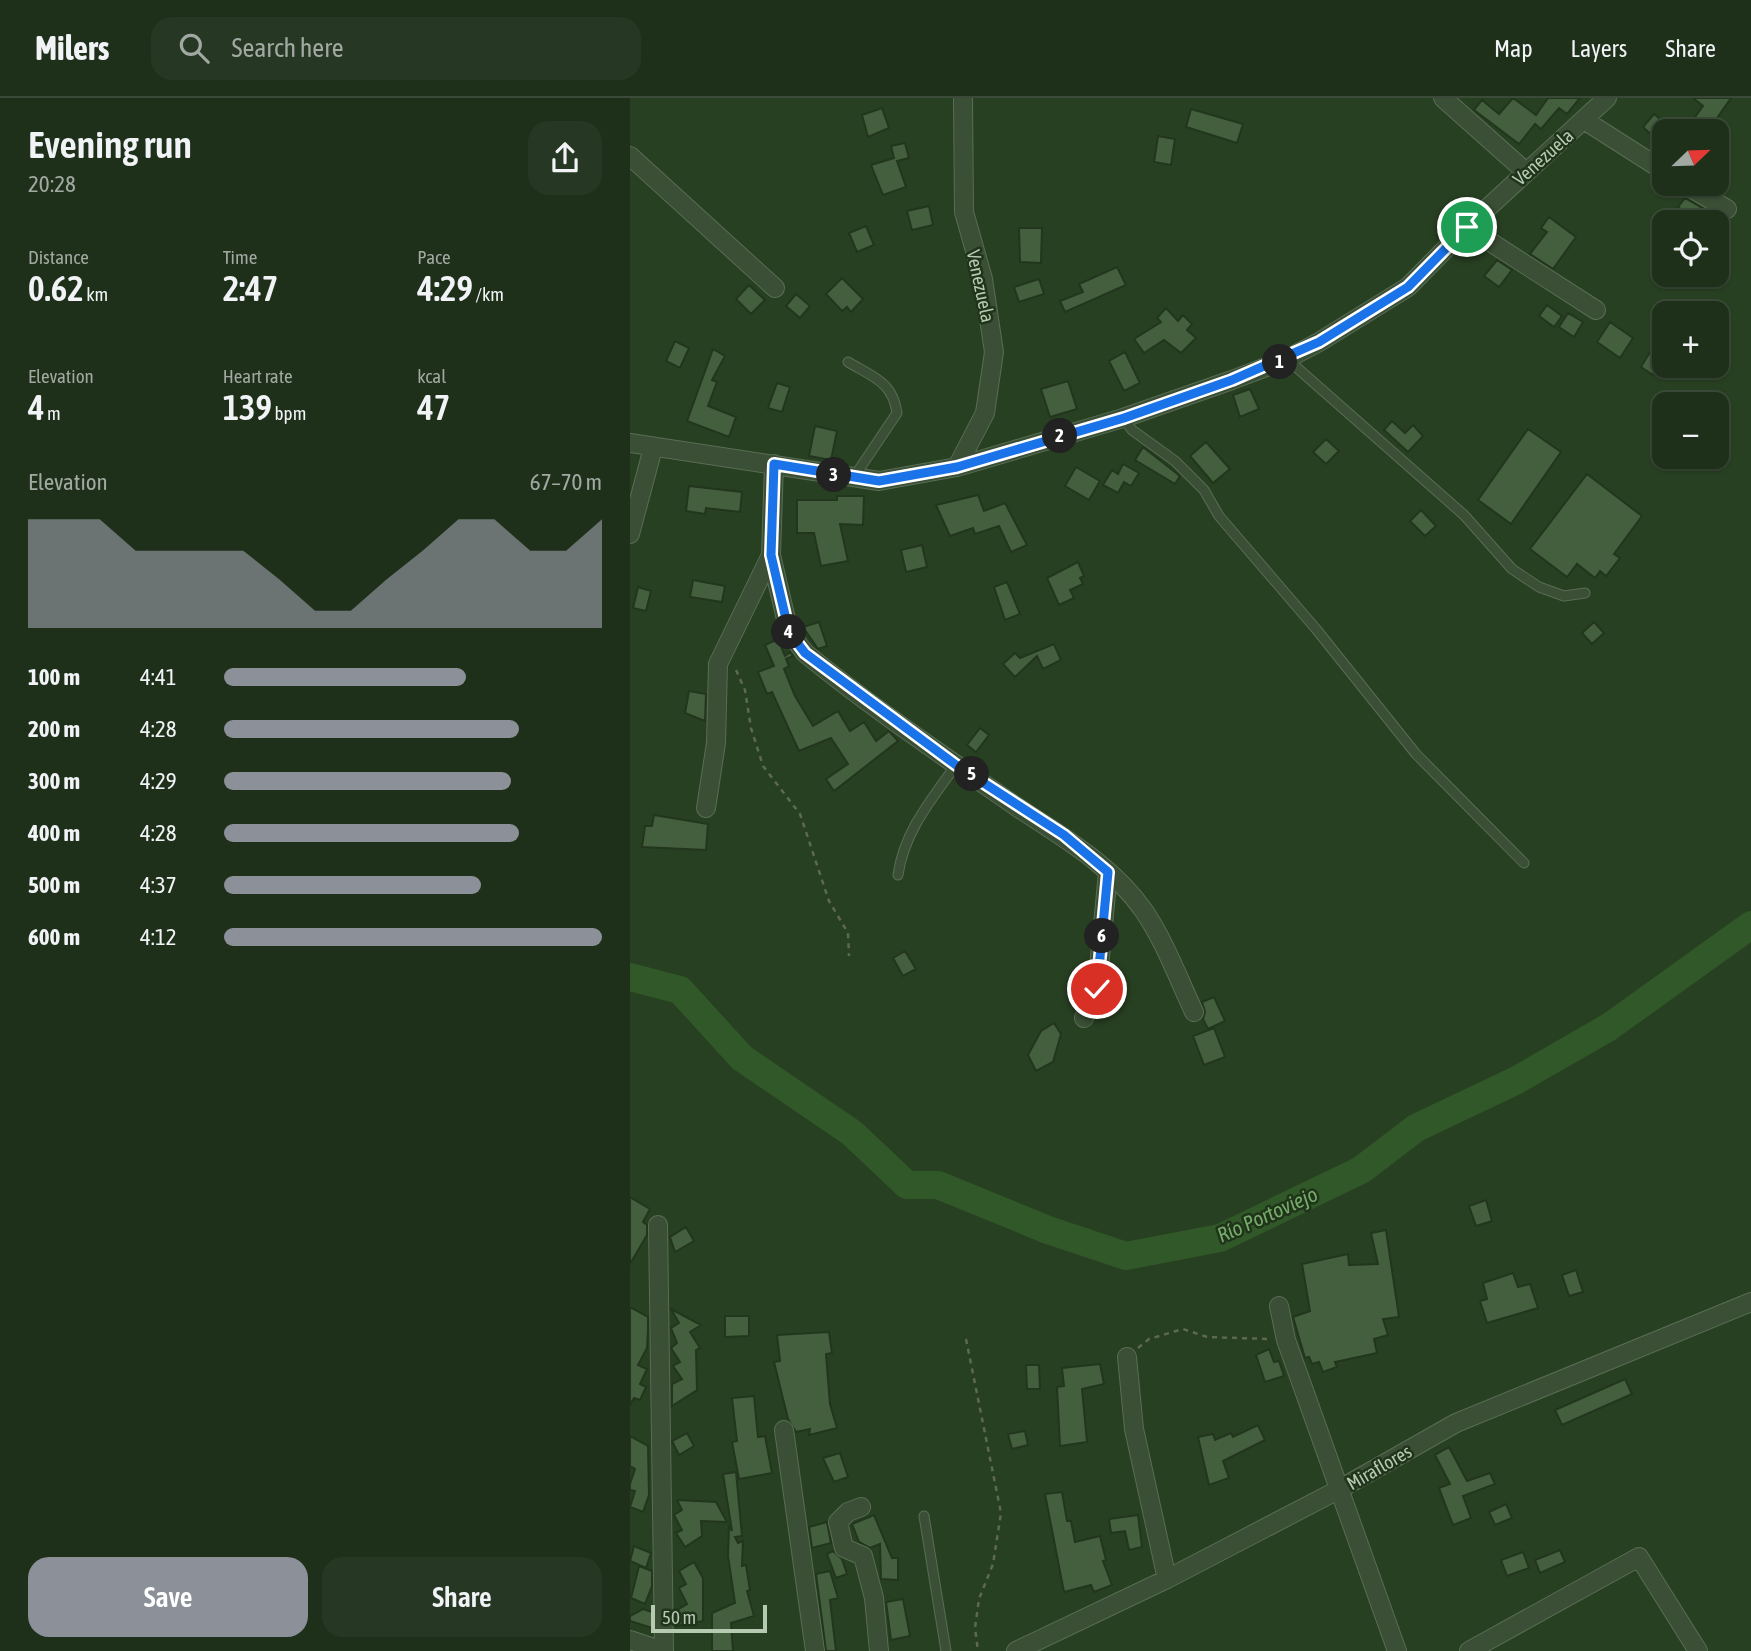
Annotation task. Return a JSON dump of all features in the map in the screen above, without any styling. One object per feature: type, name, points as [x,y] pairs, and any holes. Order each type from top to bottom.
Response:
[{"type":"street","name":"Venezuela","points":[[957,467],[985,413],[994,352],[983,279],[964,212],[963,98]]},
{"type":"street","points":[[1443,98],[1526,172]]},
{"type":"street","name":"Venezuela","points":[[630,443],[879,481],[957,467],[1124,418],[1287,359],[1408,287],[1467,227],[1607,98]]},
{"type":"street","points":[[1584,120],[1652,163]]},
{"type":"street","points":[[630,156],[775,288]]},
{"type":"street","points":[[1705,196],[1727,209]]},
{"type":"street","points":[[1467,227],[1596,310]]},
{"type":"street","points":[[630,534],[653,448]]},
{"type":"street","points":[[774,464],[771,555],[789,632],[805,653],[956,765],[1064,835],[1108,872],[1143,910],[1166,950],[1194,1012]]},
{"type":"street","points":[[706,808],[716,743],[718,664],[771,555]]},
{"type":"street","points":[[1084,1018],[1097,989],[1108,872]]},
{"type":"street","points":[[630,1640],[663,1651],[658,1225]]},
{"type":"street","name":"Miraflores","points":[[1016,1651],[1167,1579],[1338,1490],[1456,1423],[1751,1302]]},
{"type":"street","points":[[1279,1306],[1286,1340],[1397,1651]]},
{"type":"street","points":[[1127,1357],[1134,1429],[1167,1579]]},
{"type":"street","points":[[785,1430],[814,1651]]},
{"type":"street","points":[[861,1507],[838,1522],[844,1548],[863,1556],[874,1598],[879,1651]]},
{"type":"street","points":[[1469,1651],[1639,1557],[1698,1651]]},
{"type":"lane","points":[[1287,359],[1464,515],[1513,569],[1539,587],[1564,596],[1585,593]]},
{"type":"lane","points":[[848,362],[880,381],[895,396],[897,413],[853,479]]},
{"type":"lane","points":[[1124,418],[1132,430],[1175,461],[1204,491],[1219,516],[1316,629],[1416,754],[1524,863]]},
{"type":"lane","points":[[898,875],[901,850],[920,816],[956,765]]},
{"type":"lane","points":[[924,1516],[946,1651]]},
{"type":"path","points":[[718,664],[733,665],[745,690],[751,729],[763,766],[800,814],[829,901],[848,933],[849,956]]},
{"type":"path","points":[[1127,1357],[1149,1339],[1182,1329],[1207,1337],[1286,1340]]},
{"type":"path","points":[[966,1339],[1001,1513],[993,1564],[979,1599],[975,1628],[978,1651]]},
{"type":"building","points":[[1513,98],[1536,115],[1548,98],[1580,98],[1567,114],[1559,108],[1541,129],[1535,124],[1519,144],[1474,110],[1482,100],[1499,114]]},
{"type":"building","points":[[1693,98],[1731,98],[1716,119],[1694,119],[1703,106]]},
{"type":"building","points":[[882,108],[889,128],[868,137],[862,115]]},
{"type":"building","points":[[1191,109],[1243,124],[1237,143],[1186,127]]},
{"type":"building","points":[[1654,114],[1660,119],[1652,119],[1652,135],[1643,127]]},
{"type":"building","points":[[1158,136],[1175,139],[1171,165],[1154,162]]},
{"type":"building","points":[[905,143],[909,158],[897,161],[906,187],[883,195],[871,165],[894,158],[891,146]]},
{"type":"building","points":[[1685,198],[1704,209],[1682,210],[1678,207]]},
{"type":"building","points":[[929,206],[933,225],[912,230],[907,211]]},
{"type":"building","points":[[1549,217],[1576,237],[1553,269],[1530,254],[1547,232],[1541,228]]},
{"type":"building","points":[[866,226],[874,245],[857,252],[849,233]]},
{"type":"building","points":[[1019,228],[1042,228],[1041,263],[1020,262]]},
{"type":"building","points":[[1497,260],[1512,270],[1499,287],[1484,276]]},
{"type":"building","points":[[1117,267],[1126,285],[1065,312],[1060,301],[1083,292],[1079,284]]},
{"type":"building","points":[[842,278],[863,299],[851,312],[847,307],[842,311],[826,294]]},
{"type":"building","points":[[1039,279],[1044,294],[1019,302],[1014,287]]},
{"type":"building","points":[[749,285],[765,300],[751,314],[736,299]]},
{"type":"building","points":[[796,294],[810,306],[800,318],[786,306]]},
{"type":"building","points":[[1547,305],[1562,316],[1554,327],[1539,316]]},
{"type":"building","points":[[1166,308],[1178,321],[1183,315],[1192,324],[1187,330],[1196,338],[1181,353],[1164,340],[1144,353],[1134,339],[1161,322],[1157,318]]},
{"type":"building","points":[[1568,313],[1583,322],[1574,337],[1559,327]]},
{"type":"building","points":[[1610,322],[1633,338],[1620,358],[1597,342]]},
{"type":"building","points":[[675,341],[689,348],[680,368],[666,361]]},
{"type":"building","points":[[713,349],[725,356],[712,380],[717,382],[708,406],[736,417],[729,437],[687,421]]},
{"type":"building","points":[[1125,352],[1140,383],[1124,391],[1109,361]]},
{"type":"building","points":[[1650,352],[1652,353],[1652,374],[1641,367]]},
{"type":"building","points":[[1068,381],[1077,409],[1050,417],[1041,389]]},
{"type":"building","points":[[777,383],[790,387],[782,412],[768,408]]},
{"type":"building","points":[[1250,389],[1259,409],[1240,417],[1233,395]]},
{"type":"building","points":[[1392,421],[1405,433],[1413,425],[1423,436],[1408,452],[1384,430]]},
{"type":"building","points":[[815,426],[837,431],[831,460],[809,456]]},
{"type":"building","points":[[1528,429],[1561,452],[1511,524],[1478,500]]},
{"type":"building","points":[[1326,439],[1339,451],[1326,464],[1313,452]]},
{"type":"building","points":[[1206,442],[1230,469],[1213,483],[1190,456]]},
{"type":"building","points":[[1143,447],[1180,476],[1175,484],[1135,460]]},
{"type":"building","points":[[1123,464],[1139,473],[1131,486],[1124,482],[1118,493],[1103,485],[1112,470],[1118,474]]},
{"type":"building","points":[[1076,467],[1100,481],[1089,500],[1065,486]]},
{"type":"building","points":[[1587,474],[1642,516],[1614,554],[1620,558],[1606,576],[1600,571],[1595,578],[1577,564],[1567,577],[1530,549]]},
{"type":"building","points":[[689,486],[742,492],[740,512],[706,508],[705,514],[686,511]]},
{"type":"building","points":[[978,495],[984,511],[1005,503],[1027,545],[1011,552],[999,526],[975,534],[973,528],[950,536],[936,505]]},
{"type":"building","points":[[837,496],[864,496],[863,525],[840,524],[848,561],[821,566],[814,533],[797,533],[797,500],[837,500]]},
{"type":"building","points":[[1421,510],[1436,526],[1425,536],[1410,521]]},
{"type":"building","points":[[922,545],[927,567],[906,572],[901,550]]},
{"type":"building","points":[[1078,562],[1084,576],[1080,578],[1083,584],[1070,590],[1074,598],[1059,605],[1047,578]]},
{"type":"building","points":[[693,580],[725,586],[722,602],[690,597]]},
{"type":"building","points":[[1007,582],[1020,614],[1005,620],[994,587]]},
{"type":"building","points":[[638,587],[651,591],[646,611],[633,608]]},
{"type":"building","points":[[819,622],[827,646],[818,649],[803,627]]},
{"type":"building","points":[[1594,622],[1604,633],[1592,644],[1582,633]]},
{"type":"building","points":[[778,639],[785,656],[790,652],[793,656],[786,659],[789,666],[784,669],[795,696],[813,726],[838,711],[850,731],[864,722],[876,741],[889,731],[898,741],[834,791],[826,779],[848,764],[831,738],[799,751],[772,692],[767,694],[758,672],[774,666],[765,645]]},
{"type":"building","points":[[1054,644],[1061,660],[1043,669],[1037,656],[1015,677],[1003,664],[1015,653],[1020,658]]},
{"type":"building","points":[[689,691],[706,694],[705,721],[685,713]]},
{"type":"building","points":[[980,728],[989,735],[976,752],[967,745]]},
{"type":"building","points":[[654,815],[708,824],[706,850],[642,847],[645,826],[652,826]]},
{"type":"building","points":[[905,951],[916,969],[903,976],[893,958]]},
{"type":"building","points":[[1214,997],[1225,1021],[1208,1029],[1203,1019],[1205,1012],[1202,1002]]},
{"type":"building","points":[[1054,1023],[1061,1034],[1053,1062],[1036,1071],[1028,1055],[1041,1031]]},
{"type":"building","points":[[1214,1028],[1225,1057],[1204,1065],[1193,1036]]},
{"type":"building","points":[[630,1197],[650,1209],[643,1222],[647,1225],[647,1235],[630,1264]]},
{"type":"building","points":[[1486,1200],[1492,1221],[1476,1226],[1469,1206]]},
{"type":"building","points":[[686,1227],[694,1241],[675,1252],[670,1237]]},
{"type":"building","points":[[1386,1230],[1399,1317],[1383,1319],[1388,1335],[1374,1339],[1377,1353],[1335,1362],[1337,1367],[1323,1372],[1319,1362],[1312,1364],[1309,1357],[1305,1358],[1293,1317],[1310,1311],[1302,1264],[1348,1254],[1349,1265],[1378,1264],[1371,1233]]},
{"type":"building","points":[[1576,1270],[1583,1292],[1569,1296],[1562,1275]]},
{"type":"building","points":[[1513,1273],[1518,1287],[1530,1284],[1538,1308],[1487,1323],[1480,1301],[1487,1299],[1483,1283]]},
{"type":"building","points":[[630,1307],[648,1317],[648,1330],[647,1348],[638,1365],[647,1369],[640,1384],[646,1387],[640,1400],[634,1398],[630,1405]]},
{"type":"building","points":[[671,1309],[701,1325],[690,1332],[700,1348],[696,1350],[697,1390],[672,1406],[672,1384],[682,1379],[673,1366],[680,1362],[671,1348],[677,1343],[671,1328],[679,1323]]},
{"type":"building","points":[[725,1316],[749,1316],[749,1336],[725,1337]]},
{"type":"building","points":[[829,1332],[832,1353],[826,1354],[830,1404],[837,1428],[809,1435],[810,1429],[796,1432],[788,1419],[774,1362],[780,1361],[777,1335]]},
{"type":"building","points":[[1269,1349],[1274,1362],[1279,1361],[1284,1376],[1265,1382],[1256,1355]]},
{"type":"building","points":[[1100,1364],[1104,1384],[1082,1389],[1087,1442],[1060,1446],[1057,1387],[1064,1386],[1062,1368]]},
{"type":"building","points":[[1026,1365],[1039,1365],[1040,1389],[1027,1389]]},
{"type":"building","points":[[1625,1379],[1632,1394],[1562,1425],[1555,1410]]},
{"type":"building","points":[[754,1396],[758,1437],[765,1436],[772,1473],[739,1479],[732,1442],[737,1441],[732,1398]]},
{"type":"building","points":[[1258,1425],[1265,1440],[1223,1461],[1229,1478],[1209,1485],[1198,1437],[1213,1434],[1215,1440],[1231,1433],[1233,1437]]},
{"type":"building","points":[[1025,1431],[1028,1445],[1012,1449],[1008,1434]]},
{"type":"building","points":[[687,1433],[694,1446],[679,1455],[672,1441]]},
{"type":"building","points":[[630,1436],[648,1446],[649,1495],[643,1512],[630,1507],[635,1491],[630,1490],[630,1484],[635,1469],[630,1466]]},
{"type":"building","points":[[1449,1447],[1467,1481],[1490,1473],[1495,1484],[1463,1496],[1471,1518],[1453,1525],[1439,1488],[1450,1484],[1435,1455]]},
{"type":"building","points":[[840,1453],[848,1477],[834,1482],[823,1458]]},
{"type":"building","points":[[736,1472],[742,1536],[735,1537],[738,1543],[743,1541],[742,1566],[746,1565],[750,1590],[747,1591],[754,1616],[731,1623],[733,1651],[712,1651],[712,1613],[735,1603],[728,1556],[729,1527],[732,1531],[723,1474]]},
{"type":"building","points":[[1062,1492],[1067,1521],[1071,1521],[1075,1542],[1100,1536],[1106,1560],[1103,1561],[1112,1585],[1094,1592],[1091,1585],[1064,1592],[1045,1494]]},
{"type":"building","points":[[677,1500],[716,1502],[727,1522],[701,1521],[702,1536],[685,1547],[676,1533],[682,1530],[674,1515],[682,1510]]},
{"type":"building","points":[[1506,1504],[1512,1518],[1495,1525],[1489,1512]]},
{"type":"building","points":[[874,1515],[892,1558],[898,1558],[898,1580],[881,1579],[880,1544],[870,1548],[859,1542],[852,1524]]},
{"type":"building","points":[[1138,1515],[1142,1547],[1129,1550],[1125,1531],[1111,1533],[1109,1519]]},
{"type":"building","points":[[827,1522],[831,1543],[812,1548],[809,1527]]},
{"type":"building","points":[[634,1546],[651,1553],[646,1568],[630,1561]]},
{"type":"building","points":[[1560,1550],[1565,1562],[1540,1573],[1535,1560]]},
{"type":"building","points":[[833,1551],[842,1559],[847,1574],[836,1578],[827,1554]]},
{"type":"building","points":[[1523,1552],[1529,1568],[1507,1576],[1501,1560]]},
{"type":"building","points":[[694,1562],[703,1578],[703,1621],[676,1626],[677,1610],[687,1604],[679,1588],[686,1584],[679,1571]]},
{"type":"building","points":[[639,1566],[652,1571],[652,1586],[645,1604],[631,1598]]},
{"type":"building","points":[[830,1571],[838,1598],[830,1600],[836,1651],[826,1651],[816,1574]]},
{"type":"building","points":[[903,1599],[910,1636],[891,1640],[886,1602]]},
{"type":"building","points":[[643,1609],[652,1612],[652,1628],[630,1621],[630,1616]]},
{"type":"waterway","name":"Río Portoviejo","points":[[630,977],[680,990],[742,1058],[852,1133],[907,1185],[938,1185],[1048,1230],[1126,1256],[1220,1238],[1361,1170],[1416,1128],[1517,1080],[1609,1027],[1751,925]]},
{"type":"route","points":[[1097,989],[1108,872],[1064,835],[956,765],[826,670],[805,653],[789,632],[771,555],[774,464],[853,479],[879,481],[957,467],[1124,418],[1287,359],[1319,342],[1408,287],[1467,227]]}]
